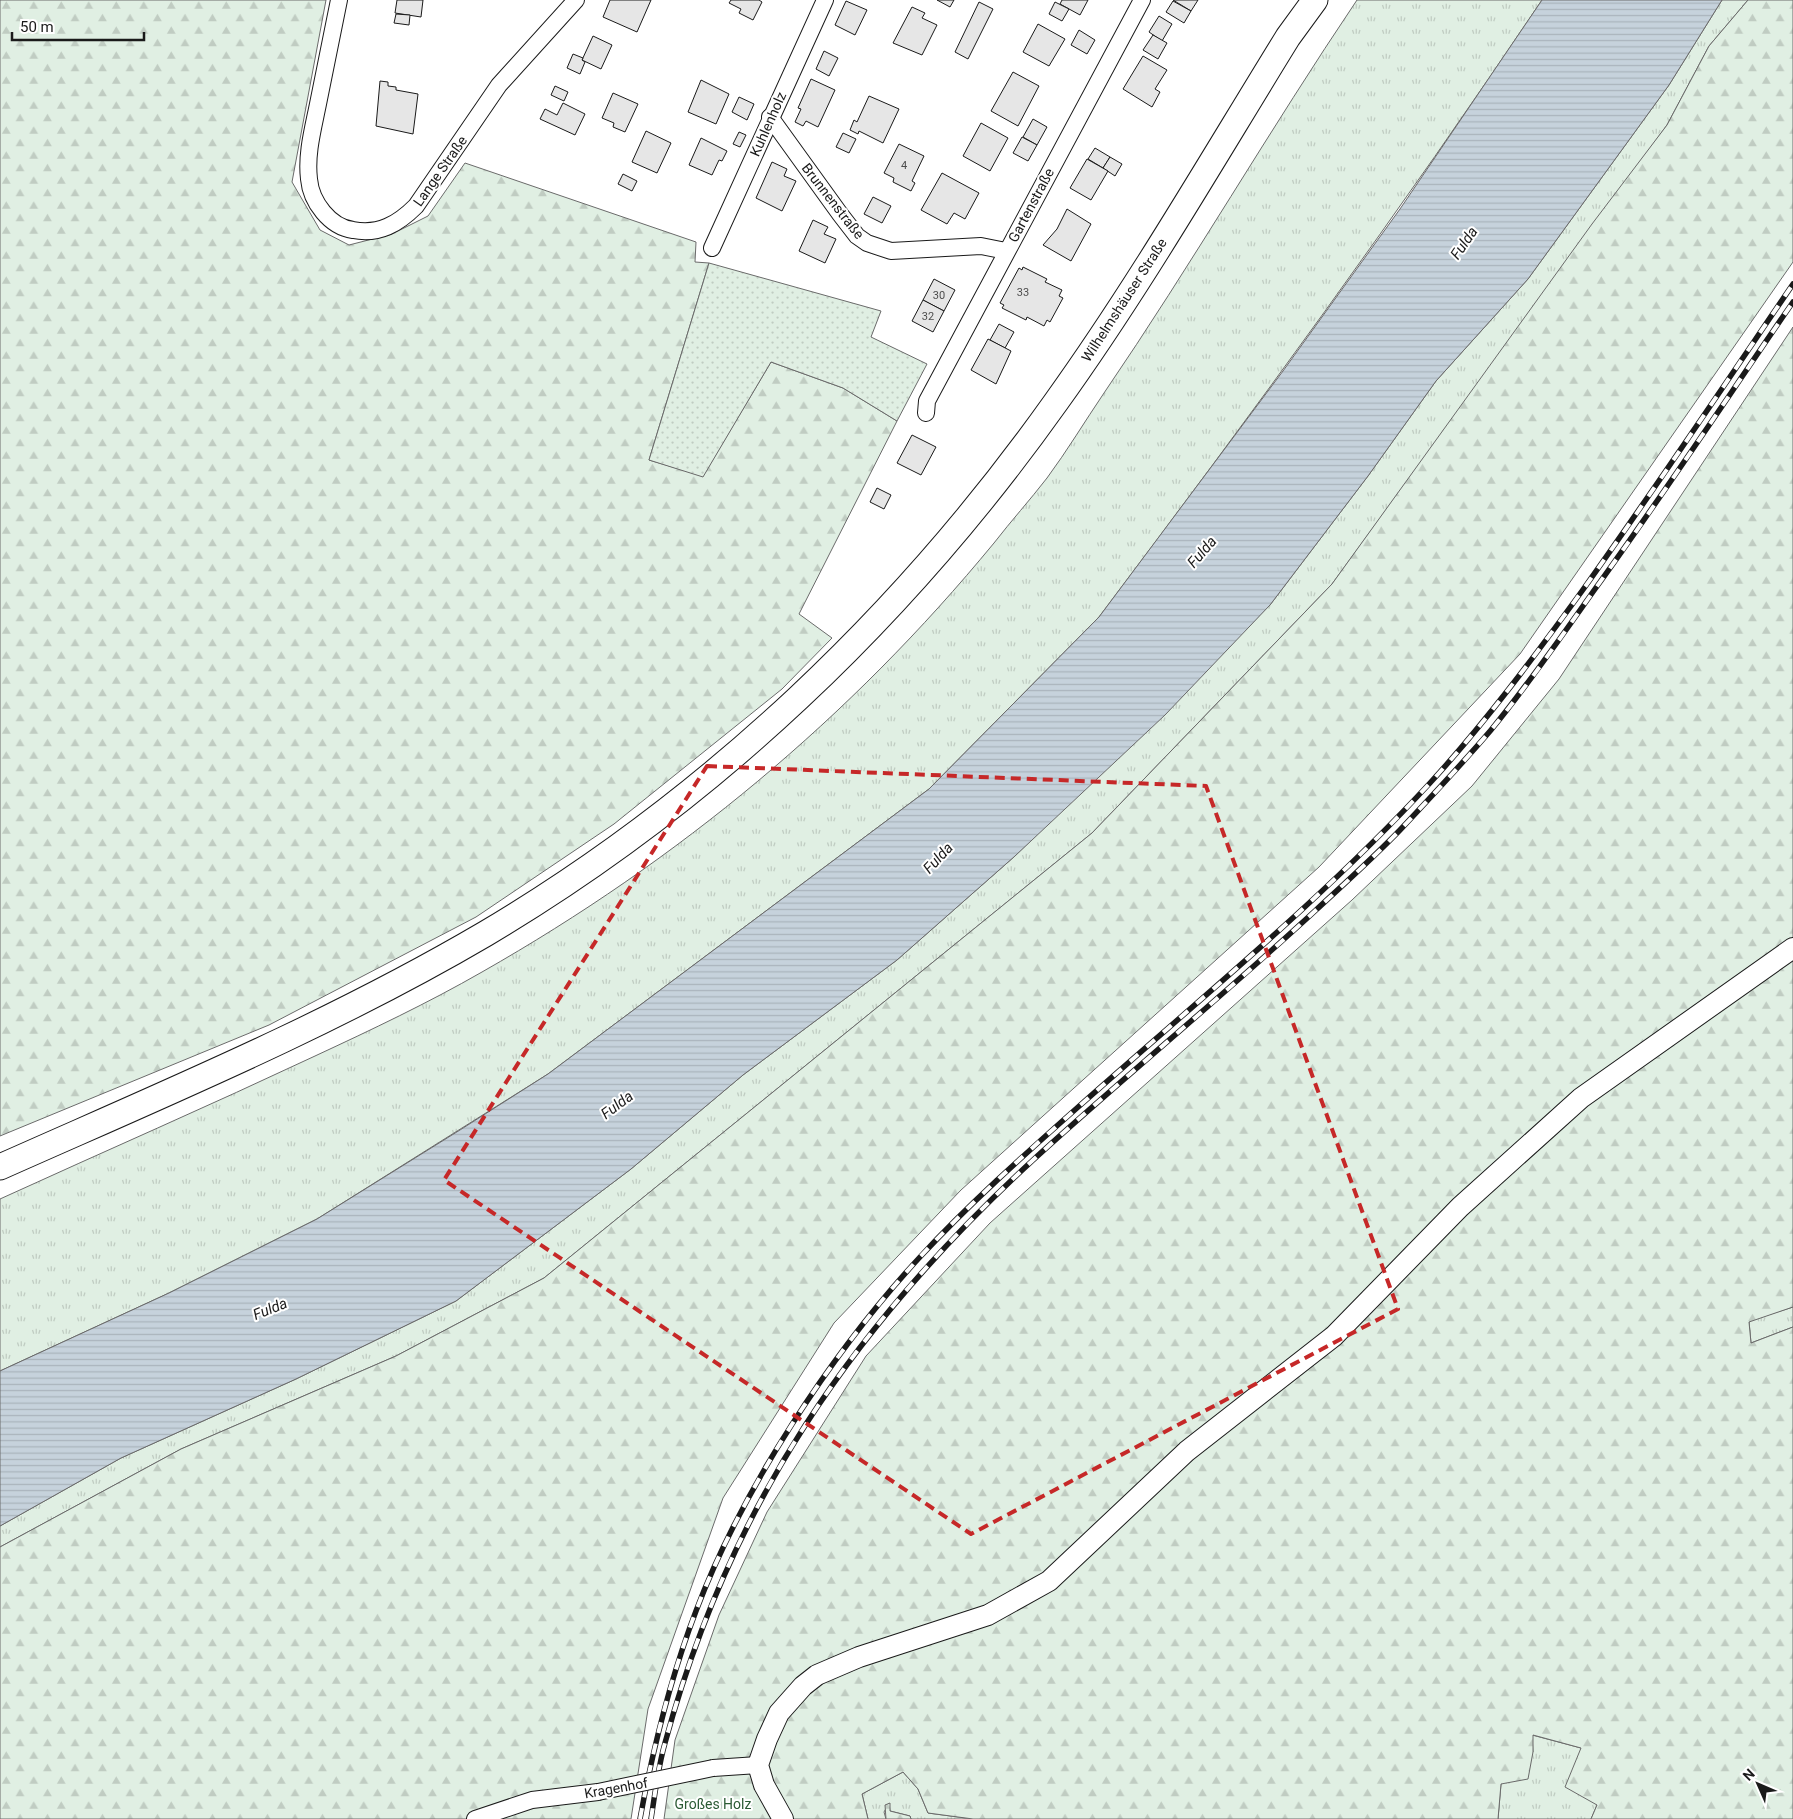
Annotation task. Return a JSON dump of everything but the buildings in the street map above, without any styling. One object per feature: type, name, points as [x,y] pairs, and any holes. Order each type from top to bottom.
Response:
[{"type":"main road","name":"Wilhelmshäuser Straße","points":[[0,1167],[252,1054],[363,1001],[434,963],[549,894],[666,810],[733,756],[818,680],[911,585],[985,497],[1057,401],[1121,306],[1288,37],[1315,0]]},
{"type":"street","name":"Lange Straße","points":[[339,0],[308,153],[309,181],[316,203],[331,220],[344,229],[362,232],[384,230],[404,218],[416,206],[499,85],[576,0]]},
{"type":"street","name":"Kuhlenholz","points":[[712,248],[770,117],[825,0]]},
{"type":"street","name":"Gartenstraße","points":[[926,413],[927,401],[1142,0]]},
{"type":"street","name":"Brunnenstraße","points":[[770,117],[840,214],[857,236],[867,243],[891,252],[982,246],[1006,251]]},
{"type":"street","points":[[783,1819],[764,1785],[758,1765],[771,1727],[779,1713],[791,1698],[817,1675],[859,1657],[988,1615],[1049,1581],[1187,1451],[1334,1336],[1460,1207],[1581,1098],[1793,948]]},
{"type":"street","name":"Kragenhof","points":[[475,1819],[532,1800],[598,1792],[713,1768],[758,1765]]},
{"type":"highlighted area","points":[[707,766],[1206,786],[1398,1309],[971,1534],[444,1180]]},
{"type":"green space","points":[[0,0],[326,0],[292,182],[320,230],[349,245],[392,234],[428,216],[465,163],[696,242],[695,262],[709,263],[649,460],[703,476],[771,362],[843,388],[897,421],[799,614],[832,638],[782,689],[614,824],[476,917],[269,1025],[0,1136]]},
{"type":"green space","points":[[1357,0],[1542,0],[1435,156],[1325,311],[1099,617],[929,789],[548,1074],[317,1219],[169,1293],[0,1371],[0,1199],[378,1026],[462,983],[555,929],[693,833],[758,781],[821,726],[881,668],[939,607],[994,543],[1054,468],[1137,344]]},
{"type":"green space","points":[[1722,0],[1748,0],[1709,46],[1667,125],[1332,584],[1092,833],[544,1278],[396,1356],[181,1449],[0,1547],[0,1526],[121,1458],[296,1379],[456,1301],[631,1169],[743,1075],[897,960],[1015,856],[1270,605],[1368,476],[1436,381],[1528,279],[1669,85]]},
{"type":"green space","points":[[1748,0],[1793,0],[1793,262],[1520,654],[1319,867],[961,1190],[834,1323],[723,1498],[648,1709],[631,1819],[0,1819],[0,1547],[181,1449],[396,1356],[544,1278],[1092,833],[1332,584],[1592,224],[1667,125],[1709,46]]},
{"type":"green space","points":[[709,263],[881,311],[871,337],[927,364],[897,421],[843,388],[771,362],[703,477],[649,460]]},
{"type":"green space","name":"Großes Holz","points":[[1793,327],[1793,1307],[1749,1322],[1751,1343],[1793,1327],[1793,1819],[1591,1819],[1597,1805],[1565,1787],[1581,1748],[1533,1735],[1533,1752],[1528,1779],[1501,1784],[1498,1819],[973,1819],[928,1813],[918,1789],[903,1772],[862,1794],[868,1819],[664,1819],[675,1740],[719,1615],[767,1512],[866,1356],[990,1223],[1352,900],[1472,786],[1559,679]]},
{"type":"green space","points":[[1793,1307],[1793,1327],[1751,1343],[1749,1321]]},
{"type":"green space","points":[[1532,1735],[1581,1748],[1597,1805],[1591,1819],[1498,1819],[1501,1784],[1533,1752]]},
{"type":"green space","points":[[903,1772],[918,1789],[928,1813],[973,1819],[911,1819],[910,1816],[890,1811],[889,1803],[884,1812],[886,1819],[868,1819],[862,1794]]},
{"type":"green space","points":[[890,1803],[890,1811],[910,1816],[911,1819],[886,1819],[885,1805]]},
{"type":"water","name":"Fulda","points":[[1542,0],[1722,0],[1669,85],[1528,279],[1436,381],[1368,476],[1270,605],[1165,715],[1015,856],[897,960],[743,1075],[631,1169],[456,1301],[296,1379],[121,1458],[0,1526],[0,1371],[169,1293],[317,1219],[460,1130],[548,1074],[929,789],[1099,617],[1283,371],[1400,209]]},
{"type":"railway","points":[[640,1819],[670,1688],[696,1611],[715,1565],[764,1470],[792,1424],[854,1335],[920,1257],[977,1199],[1302,910],[1346,869],[1430,783],[1509,689],[1582,591],[1793,284]]},
{"type":"railway","points":[[651,1819],[665,1743],[692,1657],[724,1575],[762,1498],[805,1425],[854,1355],[908,1288],[967,1224],[1032,1161],[1281,942],[1358,871],[1400,830],[1469,755],[1505,713],[1557,643],[1793,302]]}]
